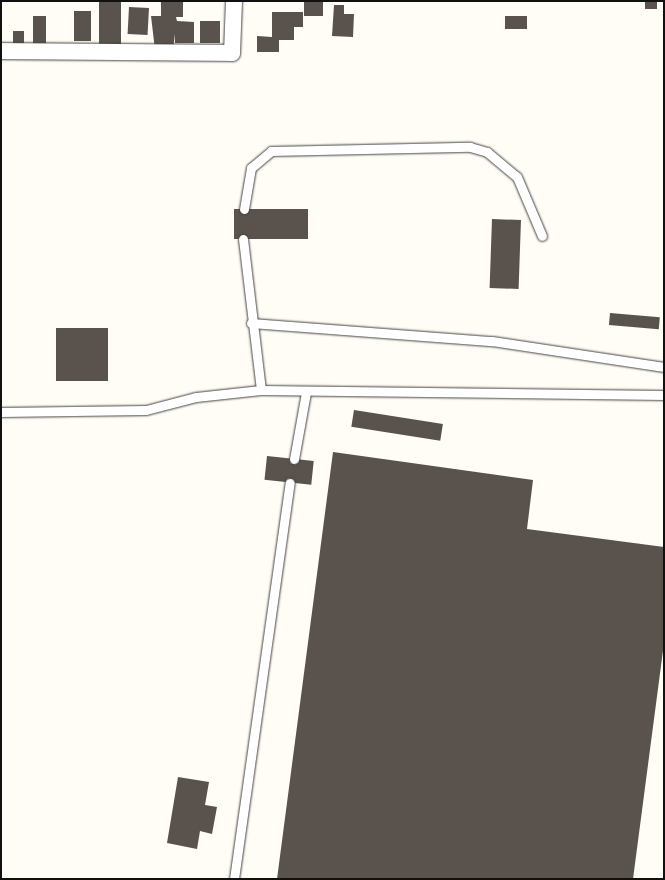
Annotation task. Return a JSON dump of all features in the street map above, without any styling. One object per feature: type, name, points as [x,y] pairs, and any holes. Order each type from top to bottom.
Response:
[{"type":"street","points":[[1,51],[232,53],[234,1]]},
{"type":"lane","points":[[244,209],[251,168],[271,151],[470,147],[487,152],[517,177],[542,236]]},
{"type":"lane","points":[[243,239],[251,323],[261,390]]},
{"type":"lane","points":[[251,323],[492,341],[664,367]]},
{"type":"lane","points":[[1,412],[146,410],[196,397],[261,390],[664,395]]},
{"type":"lane","points":[[294,459],[306,392]]},
{"type":"lane","points":[[234,879],[290,483]]},
{"type":"building","points":[[99,1],[121,1],[121,49],[99,49]]},
{"type":"building","points":[[161,1],[183,1],[183,17],[176,17],[177,21],[194,22],[194,43],[175,43],[175,34],[173,50],[155,50],[151,16],[161,16]]},
{"type":"building","points":[[304,1],[323,1],[323,16],[304,16]]},
{"type":"building","points":[[645,1],[657,1],[657,9],[645,9]]},
{"type":"building","points":[[334,5],[344,5],[344,14],[354,14],[353,37],[332,36]]},
{"type":"building","points":[[129,7],[149,8],[148,35],[128,34]]},
{"type":"building","points":[[74,11],[91,11],[91,41],[74,41]]},
{"type":"building","points":[[272,12],[303,12],[303,27],[294,27],[294,40],[279,40],[279,52],[257,52],[257,36],[272,37]]},
{"type":"building","points":[[33,16],[46,16],[46,46],[33,46]]},
{"type":"building","points":[[505,16],[527,16],[527,29],[505,29]]},
{"type":"building","points":[[200,21],[220,21],[220,43],[200,43]]},
{"type":"building","points":[[13,31],[24,31],[24,49],[13,49]]},
{"type":"building","points":[[234,209],[308,209],[308,239],[234,239]]},
{"type":"building","points":[[492,219],[521,220],[519,289],[490,288]]},
{"type":"building","points":[[610,313],[660,317],[659,329],[609,325]]},
{"type":"building","points":[[56,328],[108,328],[108,381],[56,381]]},
{"type":"building","points":[[354,410],[443,424],[440,441],[351,427]]},
{"type":"building","points":[[333,452],[533,480],[527,529],[664,547],[664,643],[633,879],[277,879]]},
{"type":"building","points":[[267,456],[314,461],[311,485],[264,480]]},
{"type":"building","points":[[178,777],[209,782],[205,805],[217,807],[212,834],[200,831],[197,849],[167,843]]}]
